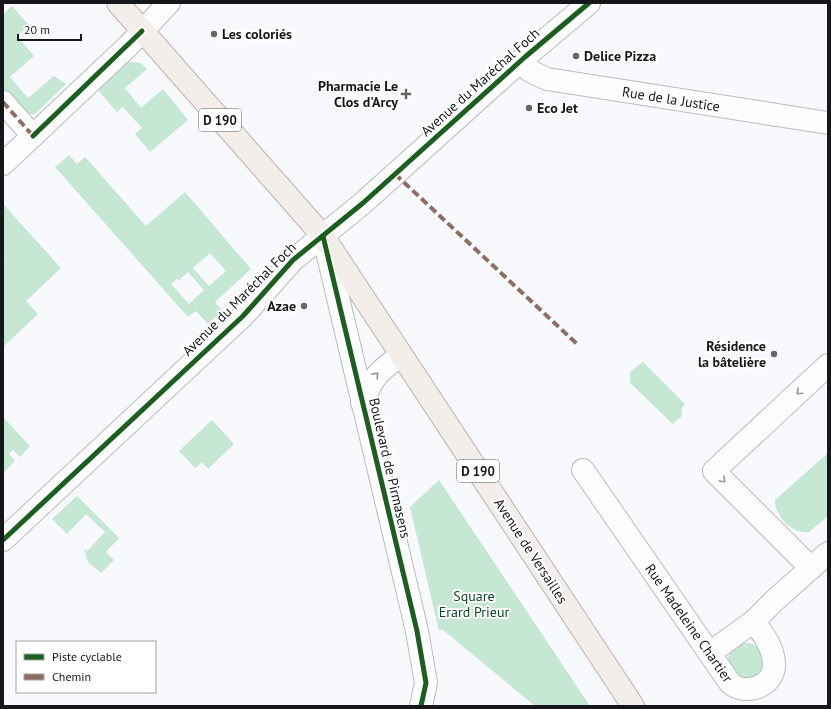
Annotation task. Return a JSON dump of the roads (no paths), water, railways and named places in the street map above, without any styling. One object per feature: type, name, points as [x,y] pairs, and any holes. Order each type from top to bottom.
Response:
[{"type":"main road","name":"D 190","points":[[118,3],[323,236]]},
{"type":"main road","name":"Avenue de Versailles","points":[[323,236],[633,706]]},
{"type":"street","points":[[3,164],[142,31],[169,3]]},
{"type":"street","name":"Avenue du Maréchal Foch","points":[[3,540],[243,316],[293,260],[395,174],[519,62],[589,3]]},
{"type":"street","name":"Rue de la Justice","points":[[519,62],[547,79],[828,123]]},
{"type":"street","points":[[3,102],[33,136]]},
{"type":"street","name":"Boulevard de Pirmasens","points":[[323,236],[416,631],[426,683],[421,706]]},
{"type":"street","name":"Boulevard de Pirmasens","points":[[362,403],[372,380],[380,370],[401,355]]},
{"type":"street","points":[[811,568],[714,471],[828,365]]},
{"type":"street","name":"Rue Madeleine Chartier","points":[[583,470],[730,683],[735,687],[752,690],[766,682],[774,667],[773,654],[764,635],[754,621]]},
{"type":"street","points":[[710,653],[754,621],[828,553]]},
{"type":"street","points":[[426,683],[434,706]]},
{"type":"place","name":"Les coloriés","points":[[214,34]]},
{"type":"place","name":"Delice Pizza","points":[[576,56]]},
{"type":"place","name":"Pharmacie Le Clos d'Arcy","points":[[406,94]]},
{"type":"place","name":"Eco Jet","points":[[529,108]]},
{"type":"place","name":"Azae","points":[[304,306]]},
{"type":"place","name":"Résidence la bâtelière","points":[[774,354]]},
{"type":"park label","name":"Square Erard Prieur","points":[[474,604]]}]
